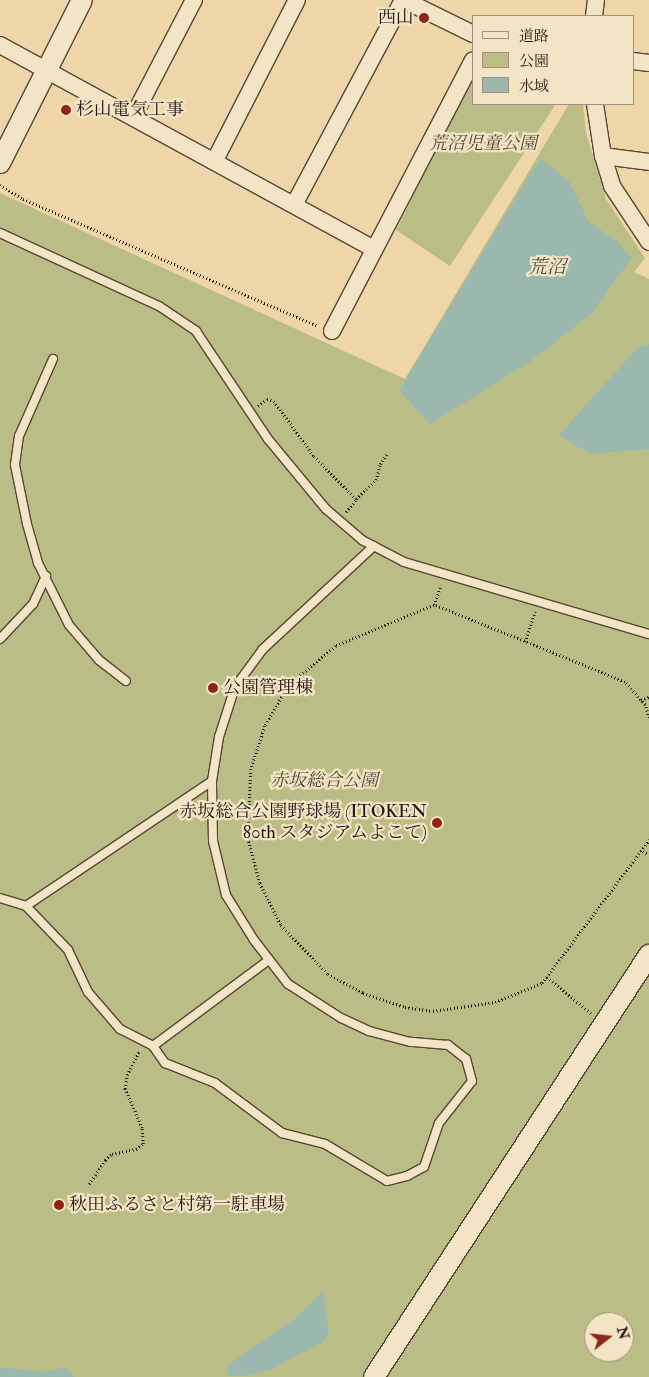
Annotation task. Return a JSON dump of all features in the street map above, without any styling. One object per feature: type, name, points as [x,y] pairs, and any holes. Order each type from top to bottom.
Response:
[{"type":"street","points":[[0,162],[82,0]]},
{"type":"street","points":[[133,116],[194,0]]},
{"type":"street","points":[[215,160],[297,0]]},
{"type":"street","points":[[295,203],[403,0],[472,34]]},
{"type":"street","points":[[594,15],[596,0]]},
{"type":"street","points":[[0,45],[295,203],[374,249]]},
{"type":"street","points":[[634,61],[649,63]]},
{"type":"street","points":[[332,332],[472,62]]},
{"type":"street","points":[[595,105],[603,156],[612,186],[649,242]]},
{"type":"street","points":[[603,156],[649,162]]},
{"type":"street","points":[[374,1377],[649,955]]},
{"type":"lane","points":[[0,233],[159,306],[196,331],[268,439],[340,521],[374,546],[404,562],[649,634]]},
{"type":"lane","points":[[53,359],[19,436],[15,465],[27,524],[46,576],[69,625],[98,660],[126,681]]},
{"type":"lane","points":[[0,898],[26,906],[41,918],[68,950],[88,992],[120,1029],[152,1046],[165,1064],[215,1083],[282,1133],[325,1144],[387,1181],[407,1176],[424,1167],[439,1123],[472,1081],[466,1059],[448,1045],[410,1042],[369,1031],[341,1018],[288,984],[269,960],[226,895],[212,841],[212,781],[219,737],[235,687],[263,649],[374,546]]},
{"type":"lane","points":[[0,639],[33,604],[46,576]]},
{"type":"lane","points":[[26,906],[212,781]]},
{"type":"lane","points":[[152,1046],[269,960]]},
{"type":"path","points":[[0,185],[23,199],[332,332]]},
{"type":"path","points":[[250,412],[266,399],[274,401],[314,456],[356,499]]},
{"type":"path","points":[[340,521],[356,499],[376,480],[380,464],[388,452]]},
{"type":"path","points":[[434,604],[445,574]]},
{"type":"path","points":[[525,642],[538,602]]},
{"type":"path","points":[[649,718],[641,701],[625,682],[434,604],[336,646],[289,685],[265,726],[250,769],[248,838],[260,883],[281,925],[328,974],[363,993],[405,1007],[433,1011],[495,1002],[542,983],[643,851],[649,840]]},
{"type":"path","points":[[641,701],[649,697]]},
{"type":"path","points":[[643,851],[649,855]]},
{"type":"path","points":[[547,977],[604,1023]]},
{"type":"path","points":[[89,1184],[104,1160],[112,1154],[136,1149],[142,1144],[142,1128],[129,1104],[125,1080],[144,1042]]},
{"type":"green space","name":"荒沼児童公園","points":[[472,77],[472,105],[555,105],[450,266],[396,230]]},
{"type":"green space","name":"赤坂総合公園","points":[[568,105],[583,105],[586,133],[606,199],[645,258],[634,272],[649,279],[649,1377],[0,1377],[0,193],[405,379]]},
{"type":"water","name":"荒沼","points":[[540,158],[569,181],[589,222],[617,241],[632,258],[590,315],[528,363],[430,424],[399,390]]},
{"type":"water","points":[[649,344],[649,449],[590,454],[559,435],[638,347]]},
{"type":"water","points":[[323,1290],[329,1333],[322,1342],[270,1370],[244,1376],[228,1375],[228,1365],[296,1318]]},
{"type":"water","points":[[0,1367],[44,1372],[65,1367],[75,1377],[0,1377]]},
{"type":"place","name":"西山","points":[[424,18]]},
{"type":"place","name":"杉山電気工事","points":[[66,110]]},
{"type":"place","name":"公園管理棟","points":[[213,688]]},
{"type":"place","name":"赤坂総合公園野球場 (ITOKEN 80th スタジアムよこて)","points":[[437,823]]},
{"type":"place","name":"秋田ふるさと村第一駐車場","points":[[59,1205]]}]
